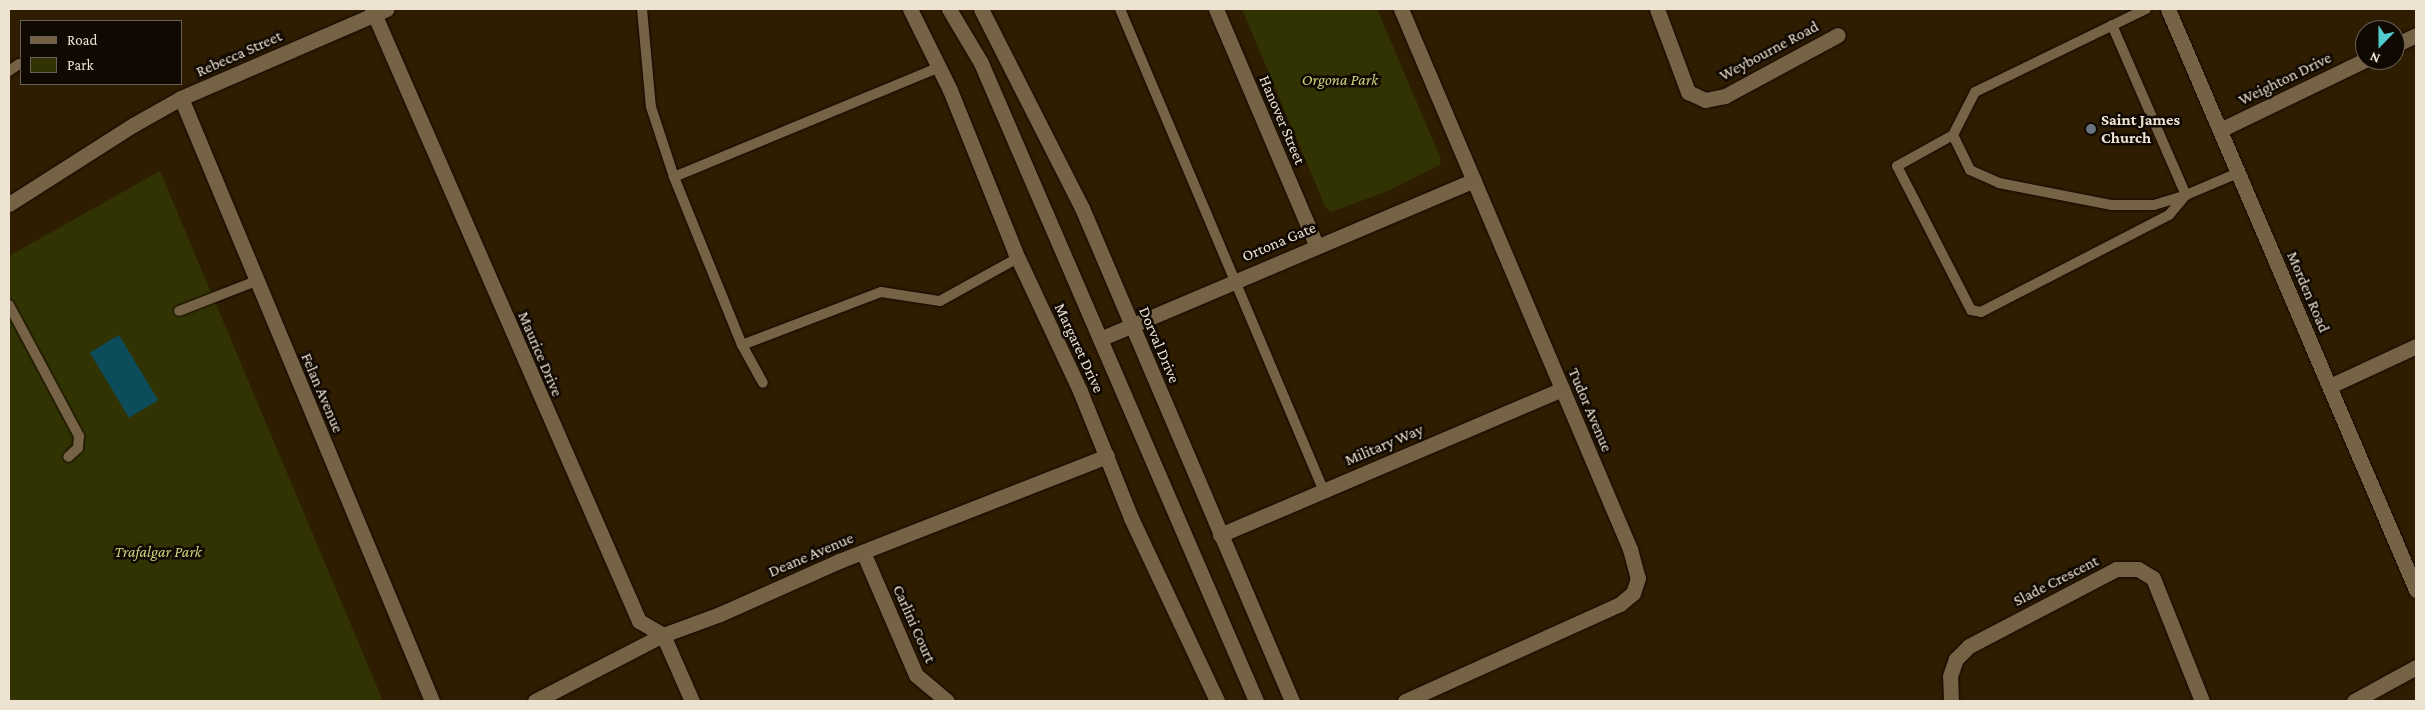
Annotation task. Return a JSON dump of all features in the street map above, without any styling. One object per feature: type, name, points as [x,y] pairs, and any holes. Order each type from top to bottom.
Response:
[{"type":"street","name":"Margaret Drive","points":[[910,9],[939,67],[1018,258],[1107,456],[1131,518],[1217,701]]},
{"type":"street","points":[[948,9],[981,63],[1256,701]]},
{"type":"street","name":"Dorval Drive","points":[[981,9],[1082,208],[1292,701]]},
{"type":"street","name":"Hanover Street","points":[[1216,9],[1316,245]]},
{"type":"street","name":"Tudor Avenue","points":[[1401,9],[1638,568],[1638,578],[1633,593],[1613,607],[1405,701]]},
{"type":"street","name":"Weybourne Road","points":[[1657,9],[1688,92],[1705,100],[1726,96],[1838,35]]},
{"type":"street","name":"Morden Road","points":[[2168,9],[2416,590]]},
{"type":"street","name":"Rebecca Street","points":[[9,204],[133,125],[181,98],[378,10]]},
{"type":"street","name":"Maurice Drive","points":[[378,10],[639,621],[663,635]]},
{"type":"street","name":"Weighton Drive","points":[[2220,130],[2355,65]]},
{"type":"street","name":"Felan Avenue","points":[[181,98],[432,701]]},
{"type":"street","name":"Ortona Gate","points":[[1100,340],[1316,245],[1474,180]]},
{"type":"street","points":[[2330,386],[2416,346]]},
{"type":"street","name":"Military Way","points":[[1220,535],[1323,489],[1562,389]]},
{"type":"street","name":"Deane Avenue","points":[[535,701],[663,635],[720,614],[863,552],[1107,456]]},
{"type":"street","name":"Carlini Court","points":[[863,552],[916,675],[947,701]]},
{"type":"street","name":"Slade Crescent","points":[[1951,701],[1950,676],[1956,658],[1969,646],[2116,569],[2138,569],[2153,578],[2202,701]]},
{"type":"street","points":[[663,635],[692,701]]},
{"type":"street","points":[[2354,701],[2416,667]]},
{"type":"lane","points":[[642,9],[651,107],[674,177],[742,346],[763,383]]},
{"type":"lane","points":[[1120,9],[1323,489]]},
{"type":"lane","points":[[2146,9],[1975,92],[1953,134],[1897,166],[1971,310],[1982,312],[2169,215],[2186,195]]},
{"type":"lane","points":[[2112,25],[2186,195]]},
{"type":"lane","points":[[9,71],[19,64]]},
{"type":"lane","points":[[674,177],[939,67]]},
{"type":"lane","points":[[1953,134],[1970,170],[1999,183],[2111,205],[2154,205],[2186,195],[2238,173]]},
{"type":"lane","points":[[742,346],[881,292],[940,301],[1018,258]]},
{"type":"lane","points":[[179,311],[256,281]]},
{"type":"lane","points":[[9,305],[79,436],[78,448],[68,457]]},
{"type":"green space","name":"Orgona Park","points":[[1242,9],[1377,9],[1441,159],[1440,165],[1388,191],[1331,212],[1325,206]]},
{"type":"green space","name":"Trafalgar Park","points":[[160,171],[383,701],[9,701],[9,256]]},
{"type":"water","points":[[119,335],[158,400],[129,418],[90,353]]},
{"type":"place","name":"Saint James Church","points":[[2091,129]]}]
